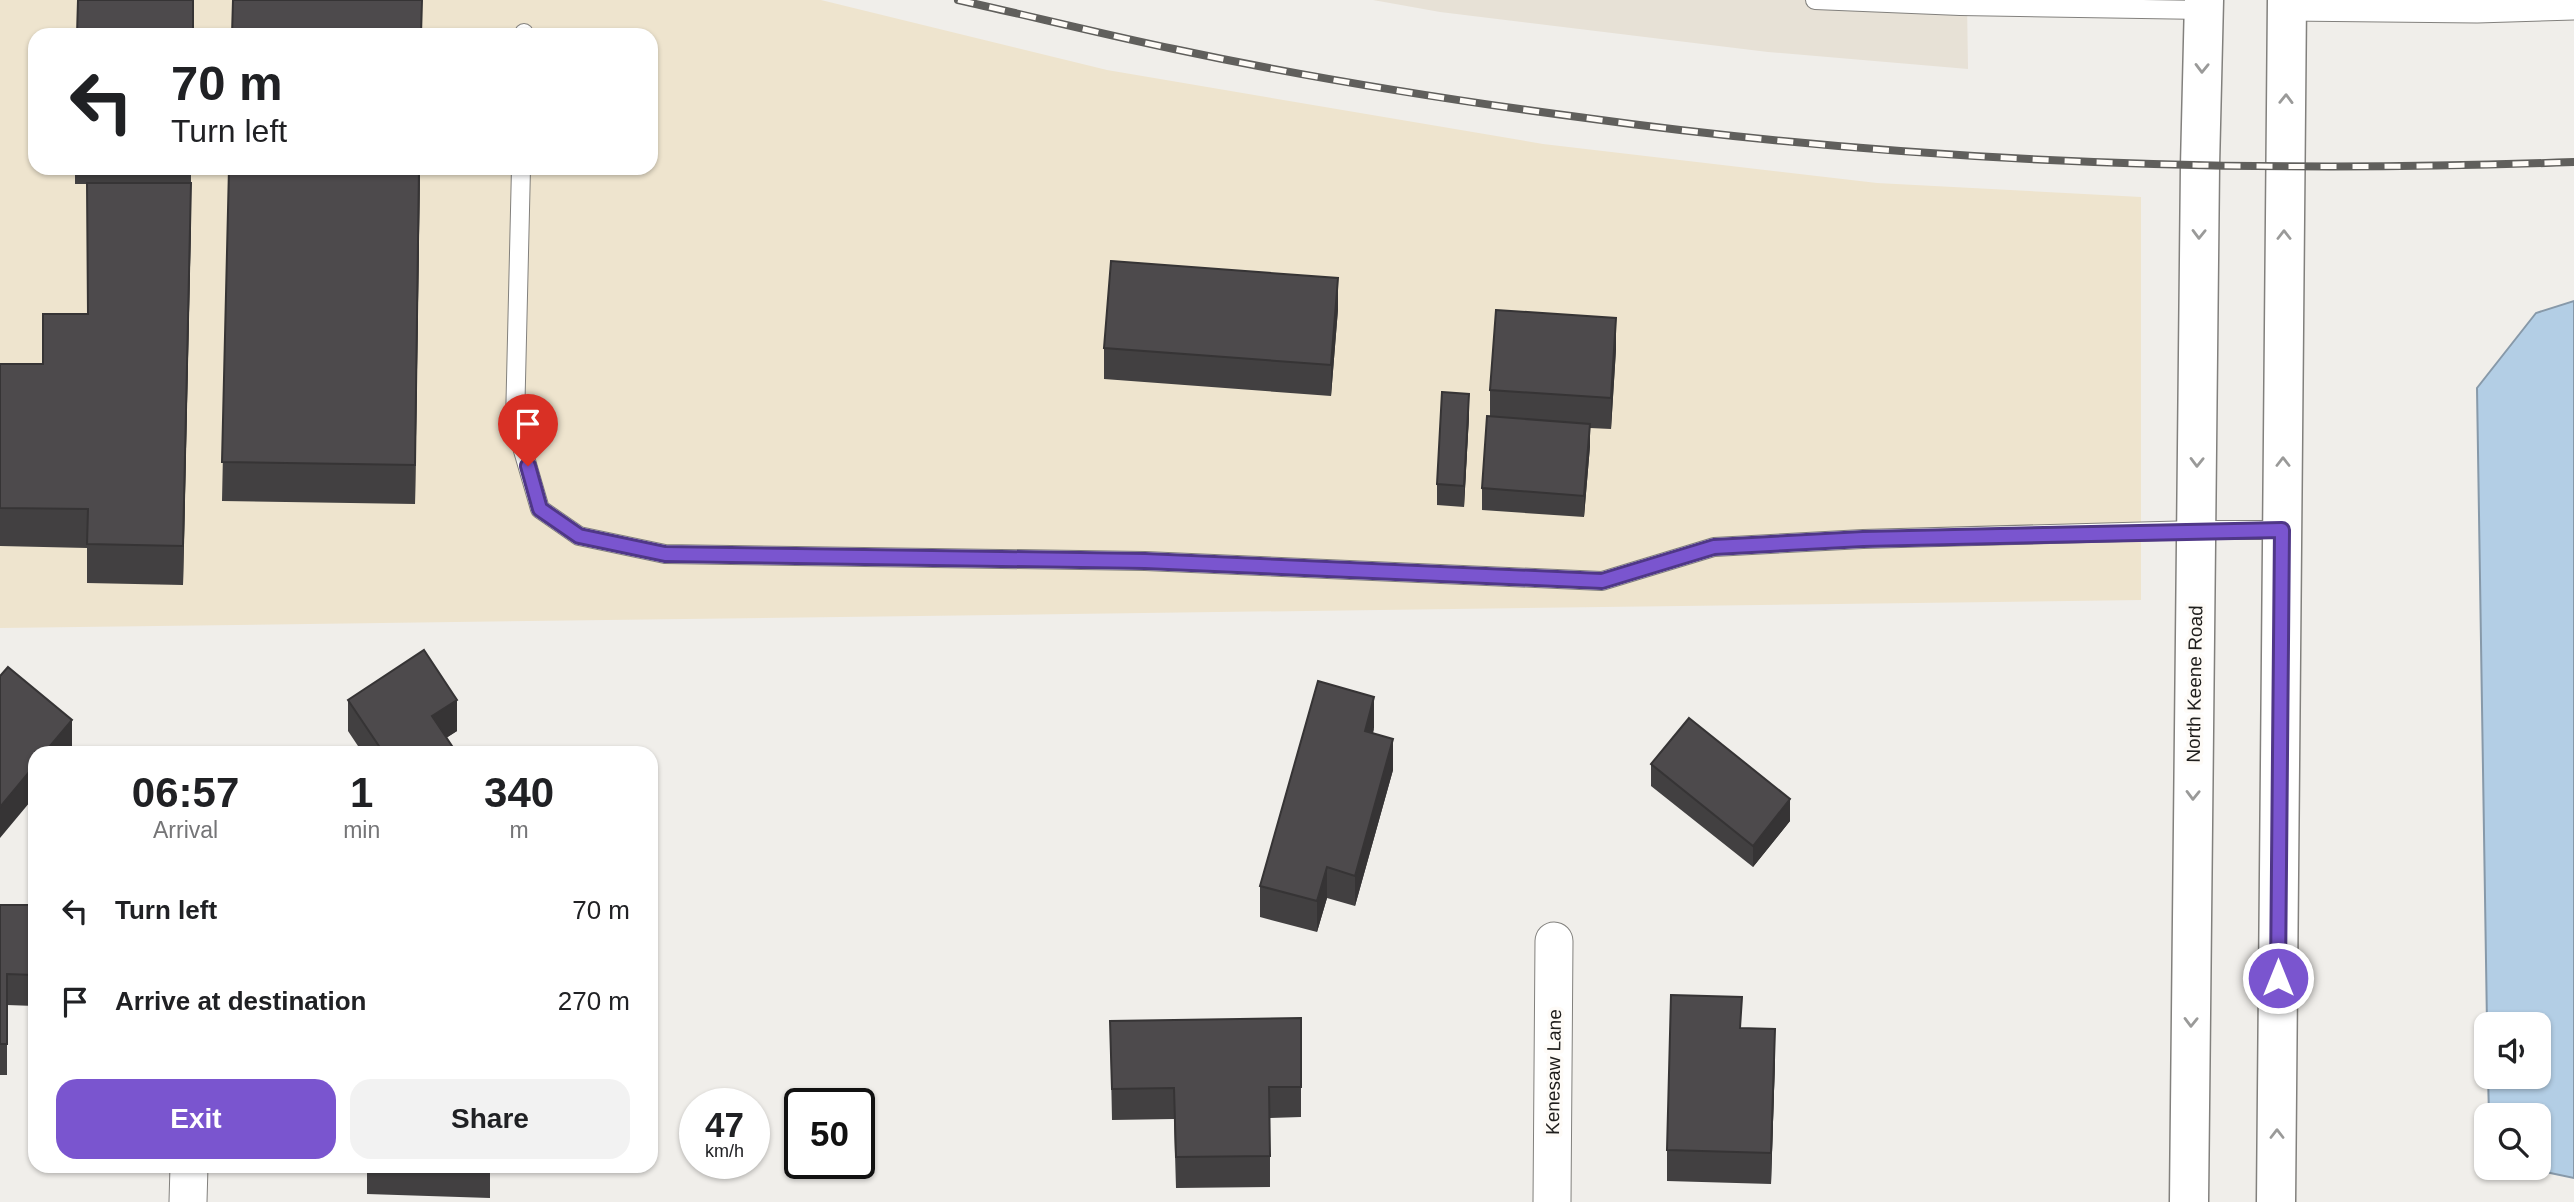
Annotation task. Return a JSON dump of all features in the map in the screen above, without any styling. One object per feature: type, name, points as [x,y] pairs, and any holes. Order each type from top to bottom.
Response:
[{"type":"main road","points":[[2276,1202],[2287,1]]},
{"type":"main road","name":"North Keene Road","points":[[2189,1202],[2204,5]]},
{"type":"street","points":[[2287,1],[2477,4],[2574,1]]},
{"type":"street","name":"Kenesaw Lane","points":[[1552,1202],[1554,942]]},
{"type":"street","points":[[188,1173],[188,1202]]},
{"type":"lane","points":[[1815,0],[1961,6],[2204,5]]},
{"type":"lane","points":[[521,175],[515,423],[540,509],[579,536],[665,554],[1145,561],[1602,581],[1714,547],[1863,539],[2282,530]]},
{"type":"shaded area","points":[[0,0],[821,0],[1107,70],[1543,144],[1877,183],[2141,197],[2141,600],[0,628]]},
{"type":"shaded area","points":[[1373,0],[1967,0],[1968,69],[1768,52],[1440,12]]},
{"type":"water","points":[[2574,301],[2574,1178],[2551,1173],[2551,1103],[2489,1103],[2488,1089],[2551,1089],[2551,1012],[2487,1012],[2477,388],[2536,313]]},
{"type":"building","points":[[78,0],[193,0],[193,28],[77,28]]},
{"type":"building","points":[[233,0],[422,0],[421,28],[232,28]]},
{"type":"building","points":[[229,175],[419,175],[415,465],[222,462]]},
{"type":"building","points":[[87,183],[191,183],[183,546],[87,544],[88,509],[0,508],[0,364],[43,364],[43,314],[88,314]]},
{"type":"building","points":[[1111,261],[1338,278],[1331,365],[1104,348]]},
{"type":"building","points":[[1496,310],[1616,318],[1611,398],[1490,390]]},
{"type":"building","points":[[1442,392],[1469,394],[1464,486],[1437,484]]},
{"type":"building","points":[[1487,416],[1590,424],[1584,496],[1482,488]]},
{"type":"building","points":[[424,650],[457,700],[432,716],[452,746],[379,746],[348,700]]},
{"type":"building","points":[[8,667],[72,720],[50,746],[28,746],[28,773],[0,807],[0,676]]},
{"type":"building","points":[[1318,681],[1374,697],[1365,731],[1393,739],[1355,876],[1327,867],[1317,901],[1260,886]]},
{"type":"building","points":[[1689,718],[1790,799],[1753,846],[1651,764]]},
{"type":"building","points":[[0,905],[28,905],[28,975],[7,974],[7,1044],[0,1044]]},
{"type":"building","points":[[1671,995],[1742,997],[1740,1028],[1775,1029],[1771,1153],[1667,1150]]},
{"type":"building","points":[[1301,1018],[1301,1087],[1269,1087],[1270,1156],[1176,1157],[1174,1088],[1112,1089],[1110,1021]]},
{"type":"railway","points":[[958,0],[1225,60],[1328,79],[1586,118],[1832,146],[1955,155],[2203,165],[2326,167],[2574,162]]},
{"type":"route","points":[[528,466],[540,509],[579,536],[665,554],[1145,561],[1602,581],[1714,547],[1863,539],[2282,530],[2278,978]]}]
